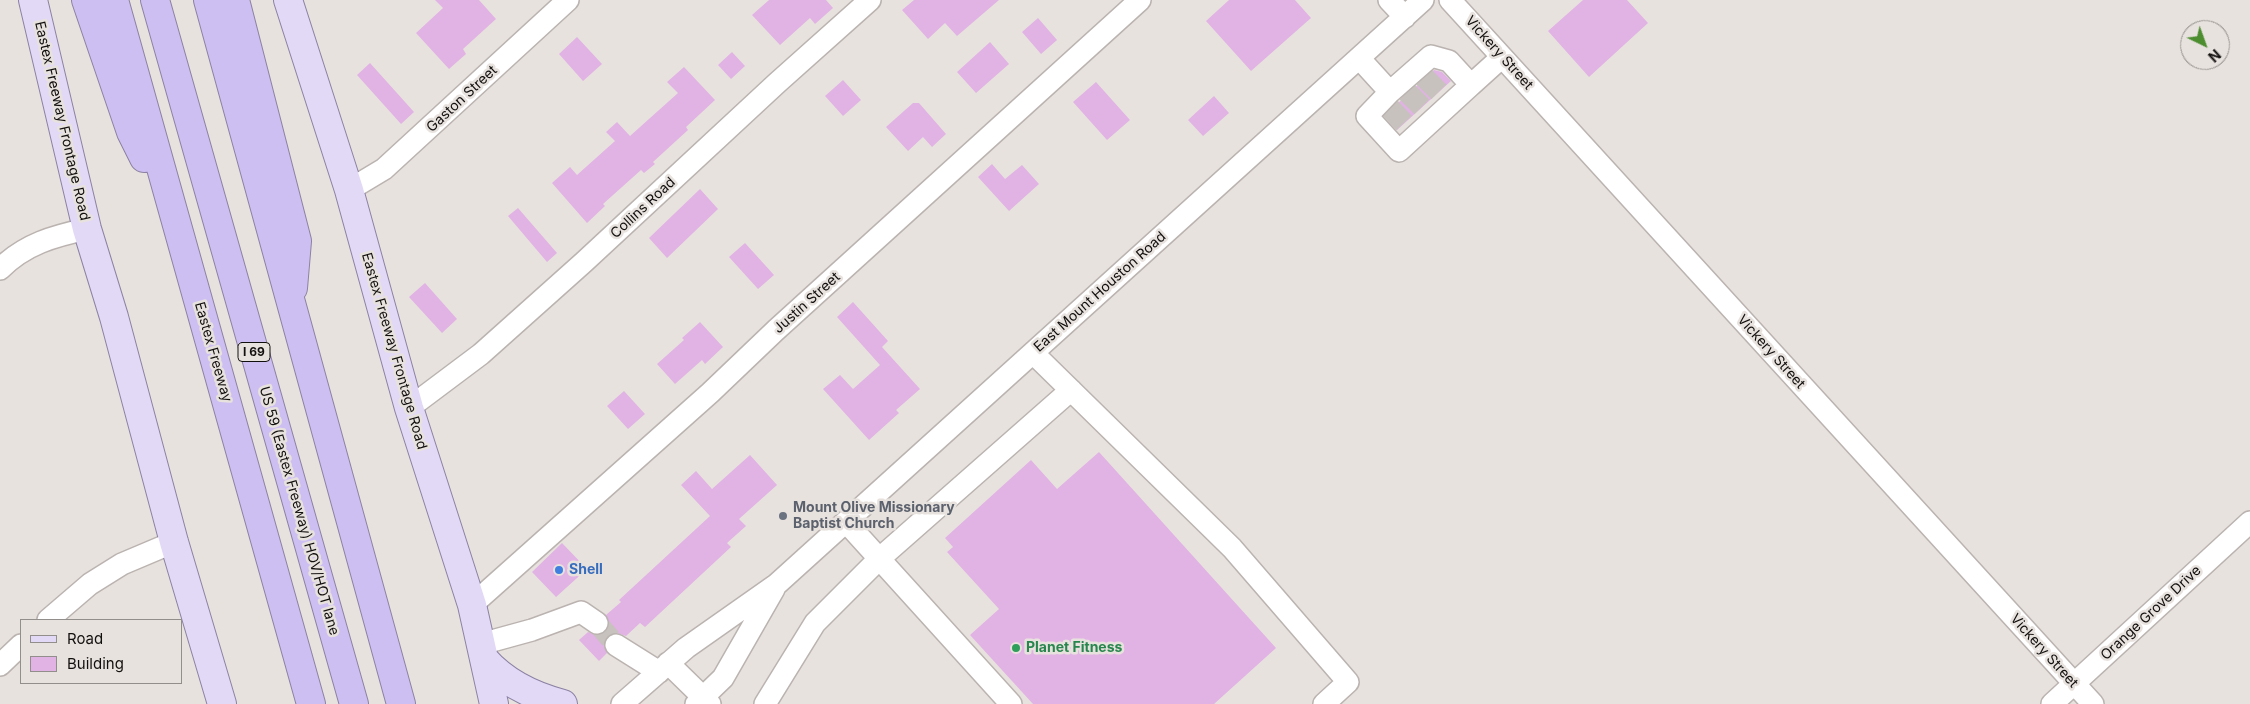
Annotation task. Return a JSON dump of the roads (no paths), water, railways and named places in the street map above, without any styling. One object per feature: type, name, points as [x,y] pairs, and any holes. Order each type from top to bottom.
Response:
[{"type":"highway","points":[[86,0],[131,132],[172,210]]},
{"type":"highway","name":"Eastex Freeway","points":[[114,0],[311,704]]},
{"type":"highway","name":"US 59 (Eastex Freeway) HOV/HOT lane","points":[[154,0],[354,704]]},
{"type":"highway","points":[[208,0],[401,704]]},
{"type":"highway","points":[[235,0],[297,242],[292,307]]},
{"type":"main road","name":"Eastex Freeway Frontage Road","points":[[33,0],[88,229],[174,542],[222,704]]},
{"type":"main road","name":"Eastex Freeway Frontage Road","points":[[288,0],[349,190],[409,408],[472,605],[494,704]]},
{"type":"main road","points":[[482,651],[497,673],[536,696],[563,704]]},
{"type":"street","name":"Gaston Street","points":[[349,190],[384,169],[568,0]]},
{"type":"street","name":"Collins Road","points":[[409,408],[503,334],[870,0]]},
{"type":"street","name":"Justin Street","points":[[472,605],[710,393],[776,330],[1140,0]]},
{"type":"street","points":[[1389,0],[1405,17]]},
{"type":"street","name":"East Mount Houston Road","points":[[622,704],[686,648],[777,584],[1423,0]]},
{"type":"street","name":"Vickery Street","points":[[1450,0],[2093,704]]},
{"type":"street","points":[[1433,85],[1431,56],[1449,61],[1471,85]]},
{"type":"street","points":[[1405,107],[1433,85],[1471,85],[1502,57]]},
{"type":"street","points":[[1359,58],[1405,107]]},
{"type":"street","points":[[1405,107],[1433,85]]},
{"type":"street","points":[[0,268],[22,251],[40,241],[88,229]]},
{"type":"street","points":[[1033,353],[1232,548],[1348,682],[1324,704]]},
{"type":"street","points":[[765,704],[815,623],[880,559],[1071,390]]},
{"type":"street","points":[[846,522],[1011,704]]},
{"type":"street","name":"Orange Grove Drive","points":[[2052,704],[2250,522]]},
{"type":"street","points":[[49,619],[90,584],[114,569],[174,542]]},
{"type":"street","name":"East Mount Houston Road","points":[[703,702],[723,678],[777,584]]},
{"type":"street","points":[[482,651],[581,612],[597,624]]},
{"type":"street","points":[[616,645],[664,667],[703,702]]},
{"type":"street","points":[[0,665],[20,646]]},
{"type":"tunnel","points":[[1424,77],[1439,92]]},
{"type":"tunnel","points":[[1407,92],[1422,107]]},
{"type":"tunnel","points":[[1390,108],[1404,123]]},
{"type":"tunnel","points":[[597,623],[616,645]]},
{"type":"place","name":"Mount Olive Missionary Baptist Church","points":[[783,516]]},
{"type":"place","name":"Shell","points":[[559,570]]},
{"type":"place","name":"Planet Fitness","points":[[1016,648]]}]
